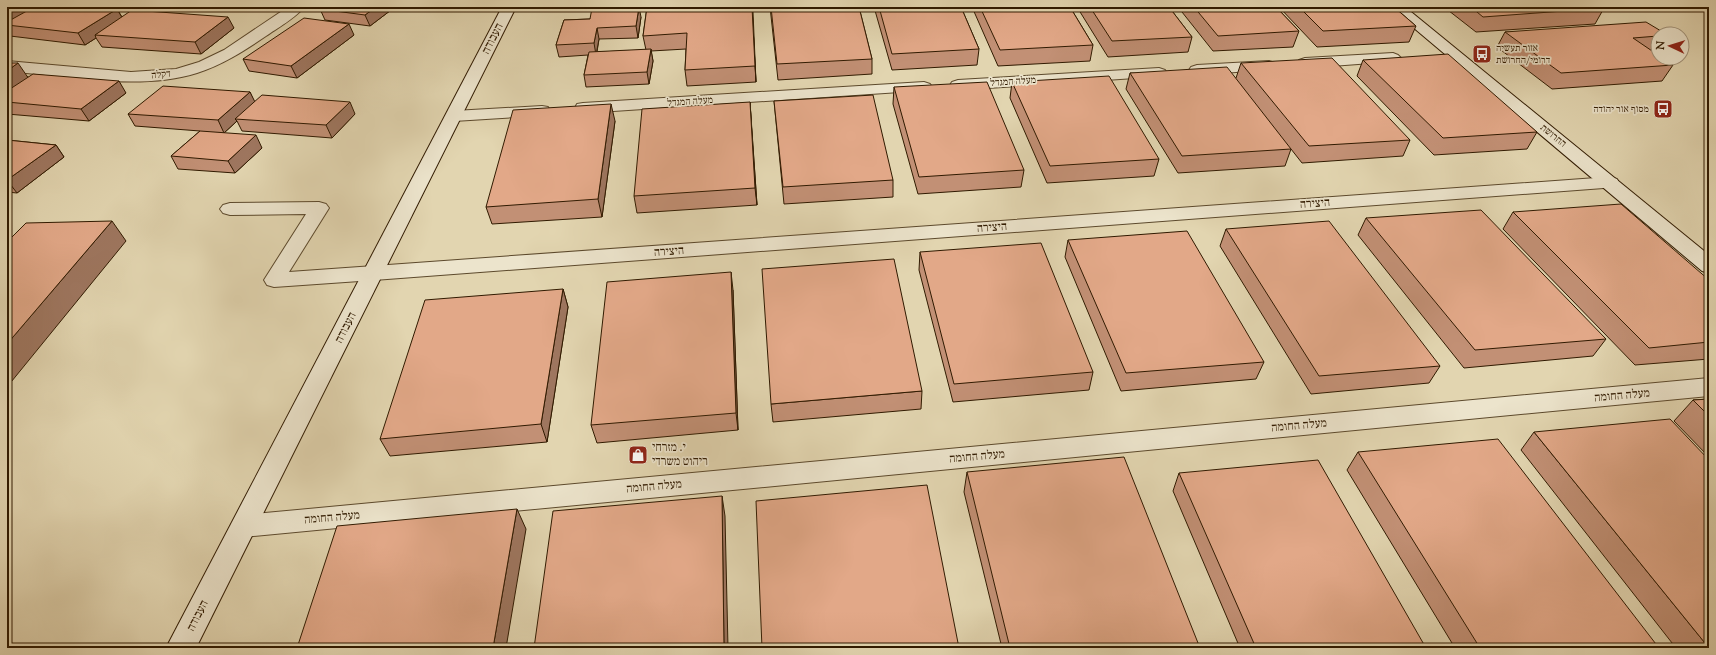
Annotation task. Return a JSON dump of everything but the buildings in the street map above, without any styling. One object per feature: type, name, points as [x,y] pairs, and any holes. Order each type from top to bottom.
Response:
[{"type":"street","name":"דקלה","points":[[7,66],[128,77],[154,77],[177,74],[205,65],[231,53],[297,7]]},
{"type":"street","name":"העבודה","points":[[181,648],[509,7]]},
{"type":"street","name":"החרושת","points":[[1396,7],[1709,266]]},
{"type":"street","points":[[1432,56],[1453,54]]},
{"type":"street","name":"מעלה המגדל","points":[[454,116],[1409,57]]},
{"type":"street","name":"היצירה","points":[[230,210],[319,208],[274,280],[1610,183]]},
{"type":"street","name":"מעלה החומה","points":[[244,526],[1709,387]]},
{"type":"place","name":"אזור תעשיה דרומי/החרושת","points":[[1482,54]]},
{"type":"place","name":"מסוף אור יהודה","points":[[1663,109]]},
{"type":"place","name":"י. מזרחי ריהוט משרדי","points":[[638,455]]}]
